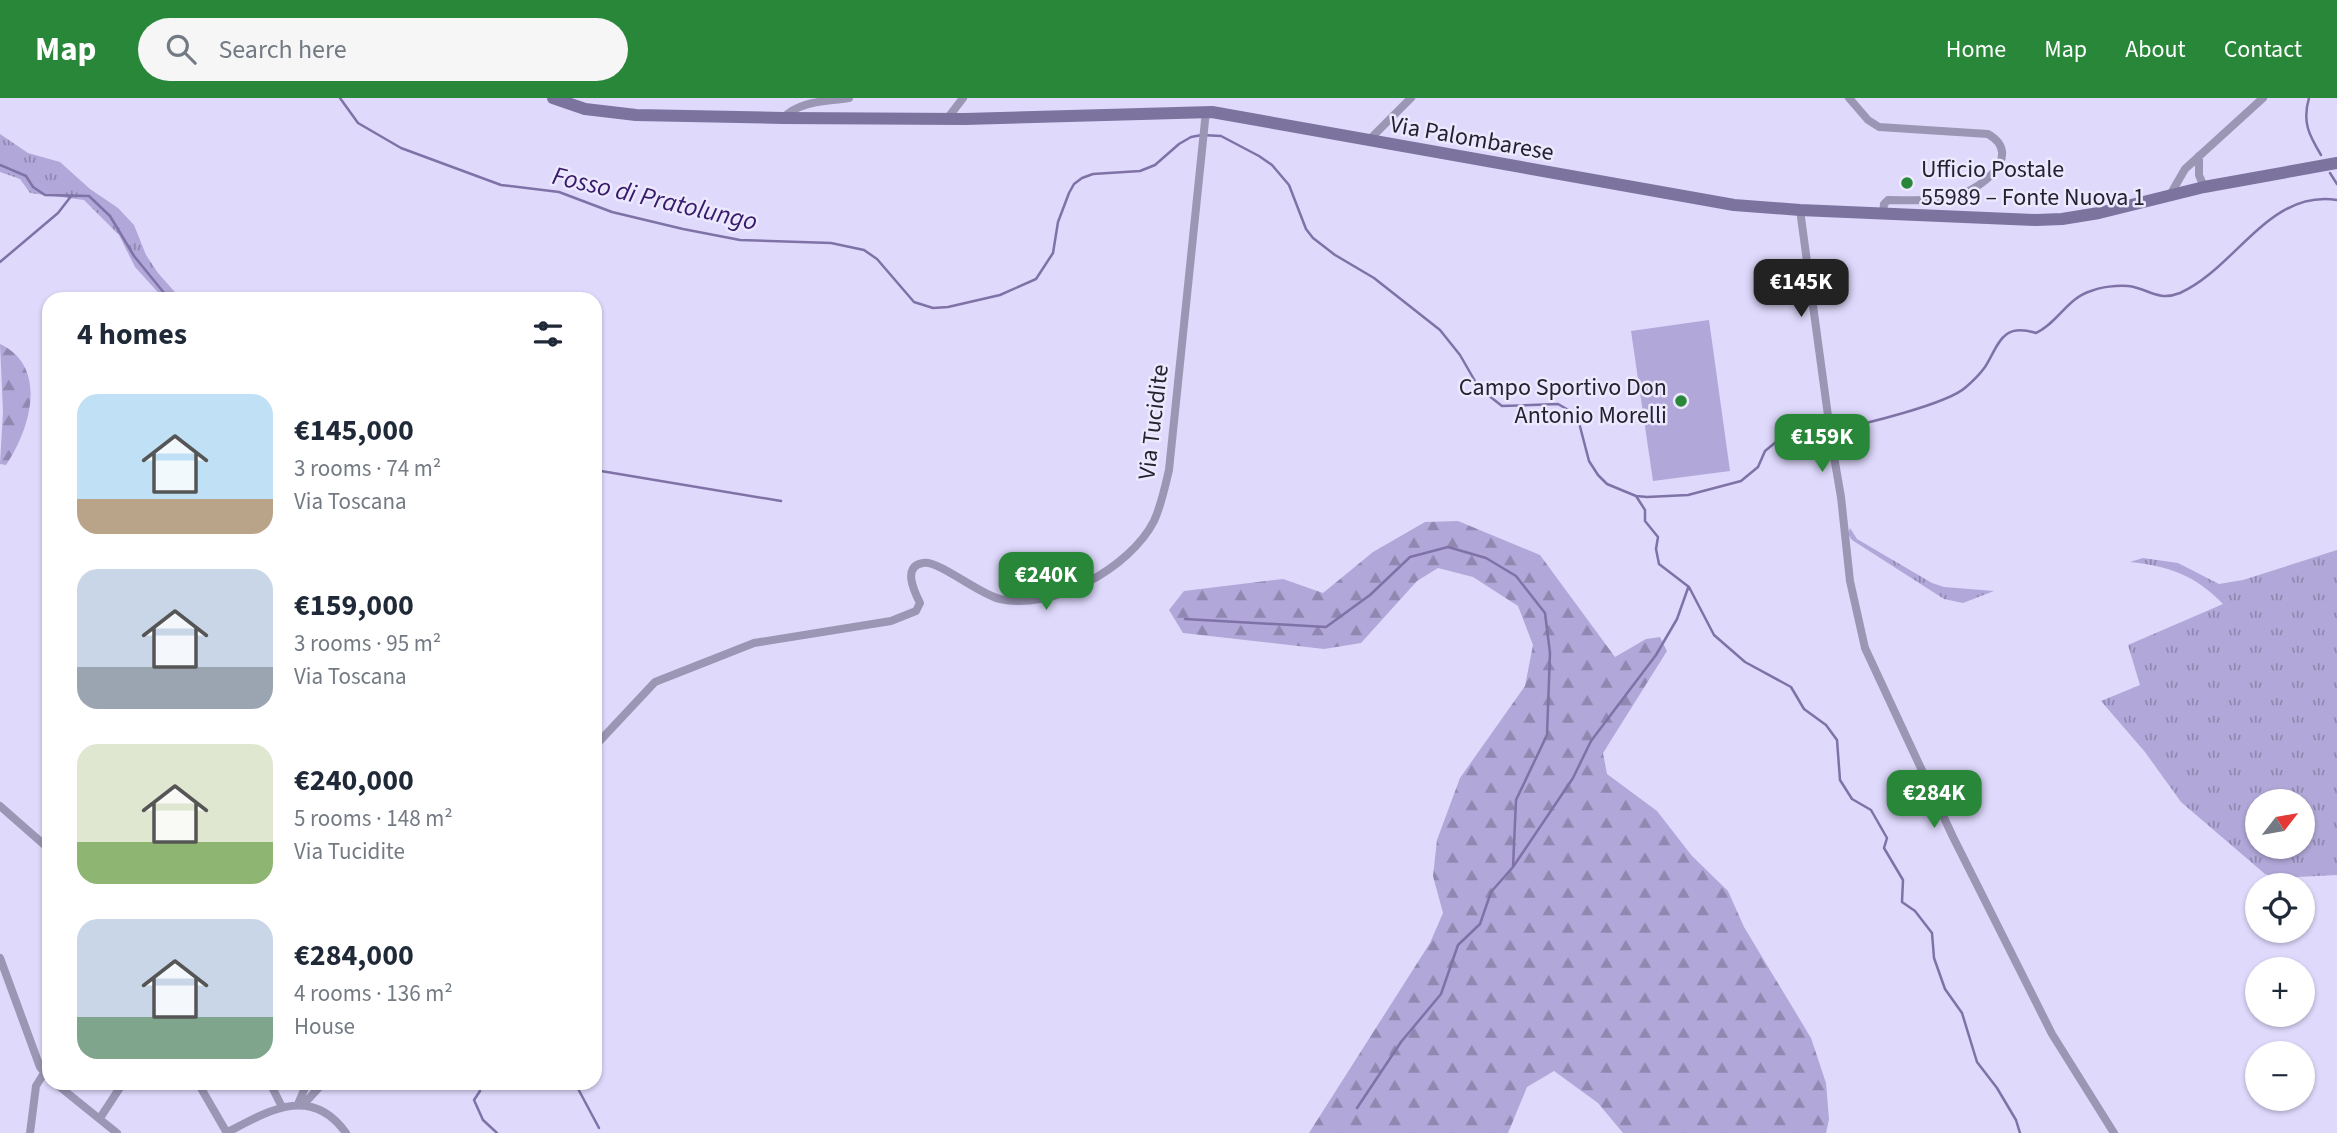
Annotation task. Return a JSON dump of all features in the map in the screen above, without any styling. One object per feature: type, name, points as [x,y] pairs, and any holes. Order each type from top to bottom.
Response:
[{"type":"main road","name":"Via Palombarese","points":[[553,98],[585,109],[636,115],[947,119],[1206,118],[1369,140],[1692,199],[1800,210],[2036,220],[2089,215],[2204,187],[2337,163]]},
{"type":"street","points":[[783,118],[802,105],[849,98]]},
{"type":"street","points":[[947,119],[963,98]]},
{"type":"street","points":[[1369,140],[1411,98]]},
{"type":"street","points":[[1849,98],[1868,120],[1879,127],[1988,134],[1997,141],[2002,151],[2002,163],[1998,169],[1961,194],[1934,199],[1888,200],[1884,204],[1883,214]]},
{"type":"street","points":[[2170,195],[2182,173],[2263,98]]},
{"type":"street","name":"Via Tucidite","points":[[602,738],[654,682],[754,643],[891,621],[916,611],[920,603],[912,586],[911,574],[915,566],[923,563],[938,565],[987,595],[1001,600],[1018,601],[1044,598],[1090,582],[1135,547],[1154,522],[1169,470],[1206,118]]},
{"type":"street","points":[[2199,156],[2199,175],[2204,187]]},
{"type":"street","points":[[1800,210],[1841,497],[1850,581],[1860,629],[1875,672],[1953,837],[2052,1034],[2113,1133]]},
{"type":"street","points":[[0,806],[42,843]]},
{"type":"street","points":[[0,958],[42,1069]]},
{"type":"street","points":[[30,1133],[36,1086],[42,1080]]},
{"type":"street","points":[[64,1090],[117,1133]]},
{"type":"street","points":[[100,1118],[119,1090]]},
{"type":"street","points":[[202,1090],[226,1133],[282,1107],[301,1104],[319,1108],[337,1121],[346,1133]]},
{"type":"street","points":[[274,1090],[282,1107]]},
{"type":"street","points":[[301,1104],[305,1090]]},
{"type":"street","points":[[301,1104],[316,1090]]},
{"type":"green space","points":[[0,134],[28,153],[60,162],[90,189],[118,208],[134,225],[146,255],[175,292],[158,292],[135,267],[119,235],[84,200],[30,193],[20,179],[0,172]]},
{"type":"green space","name":"Campo Sportivo Don Antonio Morelli","points":[[1709,320],[1730,471],[1653,481],[1631,331]]},
{"type":"green space","points":[[0,344],[15,354],[25,368],[30,383],[28,417],[15,451],[6,465],[0,464],[3,412]]},
{"type":"green space","points":[[1458,521],[1540,555],[1615,657],[1646,639],[1660,637],[1667,651],[1603,753],[1607,774],[1657,811],[1692,856],[1728,891],[1744,927],[1811,1038],[1826,1083],[1829,1119],[1826,1133],[1623,1133],[1598,1103],[1554,1071],[1527,1087],[1508,1133],[1309,1133],[1430,943],[1443,913],[1433,876],[1437,840],[1460,778],[1525,686],[1533,645],[1518,606],[1473,577],[1438,568],[1417,581],[1361,643],[1324,649],[1183,633],[1169,610],[1184,591],[1283,579],[1323,593],[1373,552],[1425,522]]},
{"type":"green space","points":[[1850,528],[1857,539],[1932,583],[1944,587],[1994,591],[1963,603],[1944,599],[1852,540],[1848,534]]},
{"type":"green space","points":[[2337,550],[2337,875],[2264,873],[2248,859],[2315,859],[2315,789],[2245,789],[2245,857],[2181,802],[2145,752],[2101,701],[2140,685],[2128,645],[2223,604],[2202,586],[2181,574],[2157,566],[2130,562],[2143,558],[2178,563],[2219,584],[2243,580]]},
{"type":"waterway","name":"Fosso di Pratolungo","points":[[340,98],[358,123],[401,148],[501,185],[559,192],[612,212],[740,240],[831,243],[864,250],[877,259],[914,302],[933,308],[1000,295],[1036,279],[1053,253],[1058,222],[1069,193],[1074,184],[1082,178],[1093,174],[1140,171],[1155,165],[1191,137],[1221,136],[1272,165],[1289,185],[1306,229],[1313,238],[1335,255],[1374,278],[1440,330],[1460,355],[1479,388],[1502,406],[1558,404],[1577,415],[1589,461],[1607,484],[1636,496],[1688,495],[1741,481],[1758,467],[1765,451],[1776,442],[1827,431]]},
{"type":"waterway","points":[[2309,98],[2306,114],[2308,128],[2321,155]]},
{"type":"waterway","points":[[0,165],[26,176],[33,187],[45,195],[89,196],[110,216],[134,256],[163,292]]},
{"type":"waterway","points":[[2330,173],[2337,184]]},
{"type":"waterway","points":[[0,262],[58,213],[72,195]]},
{"type":"waterway","points":[[1833,430],[1903,413],[1956,394],[1981,372],[2008,333],[2024,330],[2036,333],[2044,329],[2083,294],[2099,288],[2119,286],[2135,287],[2165,296],[2180,293],[2200,281],[2272,218],[2292,206],[2313,200],[2337,200]]},
{"type":"waterway","points":[[602,471],[781,501]]},
{"type":"waterway","points":[[1636,496],[1645,510],[1645,521],[1658,537],[1656,549],[1659,564],[1689,587],[1714,635],[1745,662],[1791,687],[1804,709],[1826,725],[1837,740],[1840,780],[1852,799],[1871,810],[1887,838],[1884,848],[1903,880],[1902,902],[1915,911],[1932,933],[1934,958],[1945,989],[1962,1013],[1977,1062],[1997,1088],[2016,1120],[2020,1133]]},
{"type":"waterway","points":[[1185,619],[1326,627],[1370,595],[1410,557],[1448,547],[1486,558],[1516,576],[1545,613],[1550,653],[1547,735],[1516,800],[1513,867]]},
{"type":"waterway","points":[[1357,1108],[1401,1042],[1441,994],[1458,945],[1480,924],[1491,892],[1513,867],[1573,778],[1591,741],[1656,655],[1677,619],[1688,588]]},
{"type":"waterway","points":[[480,1090],[474,1100],[483,1120],[497,1133]]},
{"type":"waterway","points":[[579,1090],[599,1128]]},
{"type":"place","name":"Ufficio Postale 55989 – Fonte Nuova 1","points":[[1907,183]]},
{"type":"place","name":"Campo Sportivo Don Antonio Morelli","points":[[1681,401]]}]
